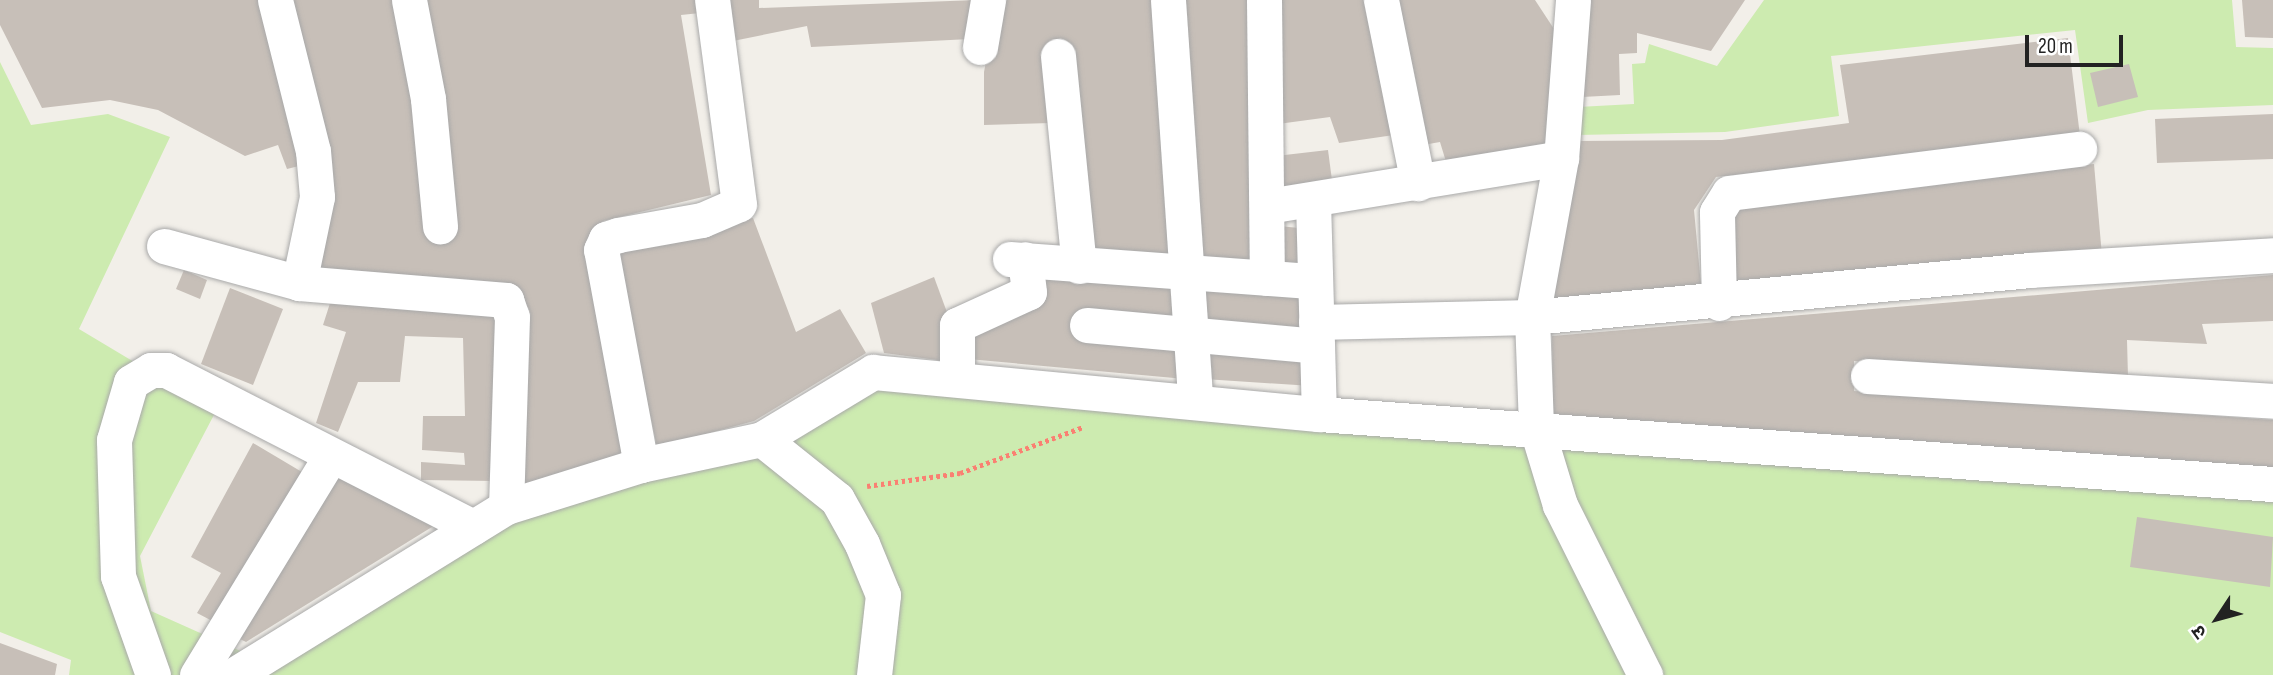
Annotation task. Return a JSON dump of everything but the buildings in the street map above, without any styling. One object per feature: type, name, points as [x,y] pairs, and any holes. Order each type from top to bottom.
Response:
[{"type":"street","points":[[275,0],[313,151],[317,198],[299,283]]},
{"type":"street","points":[[409,0],[428,99],[440,226]]},
{"type":"street","points":[[641,465],[601,250],[618,235],[702,220],[739,204],[712,0]]},
{"type":"street","points":[[980,47],[988,0]]},
{"type":"street","points":[[1167,0],[1195,400]]},
{"type":"street","points":[[1264,0],[1267,278]]},
{"type":"street","points":[[1381,0],[1418,183]]},
{"type":"street","points":[[1549,0],[1571,15],[1561,158],[1532,317],[1536,426],[1560,505],[1645,675]]},
{"type":"street","points":[[1058,56],[1079,266]]},
{"type":"street","points":[[1719,303],[1717,212],[1729,192],[2079,149]]},
{"type":"street","points":[[1268,206],[1313,201],[1561,158]]},
{"type":"street","points":[[1313,201],[1319,414]]},
{"type":"street","points":[[164,246],[299,283],[506,300],[512,317],[506,507]]},
{"type":"street","points":[[1087,325],[1190,334],[1316,334],[1719,303],[2030,270],[2273,255]]},
{"type":"street","points":[[957,377],[957,325],[1029,292],[1018,259],[1079,266],[1314,281]]},
{"type":"street","points":[[153,675],[118,576],[114,440],[131,382],[166,370],[330,457],[473,527]]},
{"type":"street","points":[[234,675],[506,507],[641,465],[762,439],[873,372],[957,377],[1319,414],[1536,426],[2273,484]]},
{"type":"street","points":[[1868,376],[2273,401]]},
{"type":"street","points":[[762,439],[837,499],[883,595],[874,675]]},
{"type":"street","points":[[197,675],[330,457]]},
{"type":"path","points":[[837,499],[870,484],[960,473],[1098,421]]},
{"type":"green space","points":[[1764,0],[2232,0],[2236,47],[2273,48],[2273,105],[2148,110],[2088,123],[2075,30],[1831,56],[1839,116],[1725,132],[1577,135],[1578,107],[1634,104],[1632,64],[1645,63],[1649,44],[1717,66]]},
{"type":"green space","points":[[0,62],[31,125],[108,114],[170,137],[79,329],[216,411],[140,556],[151,611],[245,653],[500,502],[758,428],[871,362],[2273,474],[2273,675],[69,675],[71,660],[0,632]]}]
